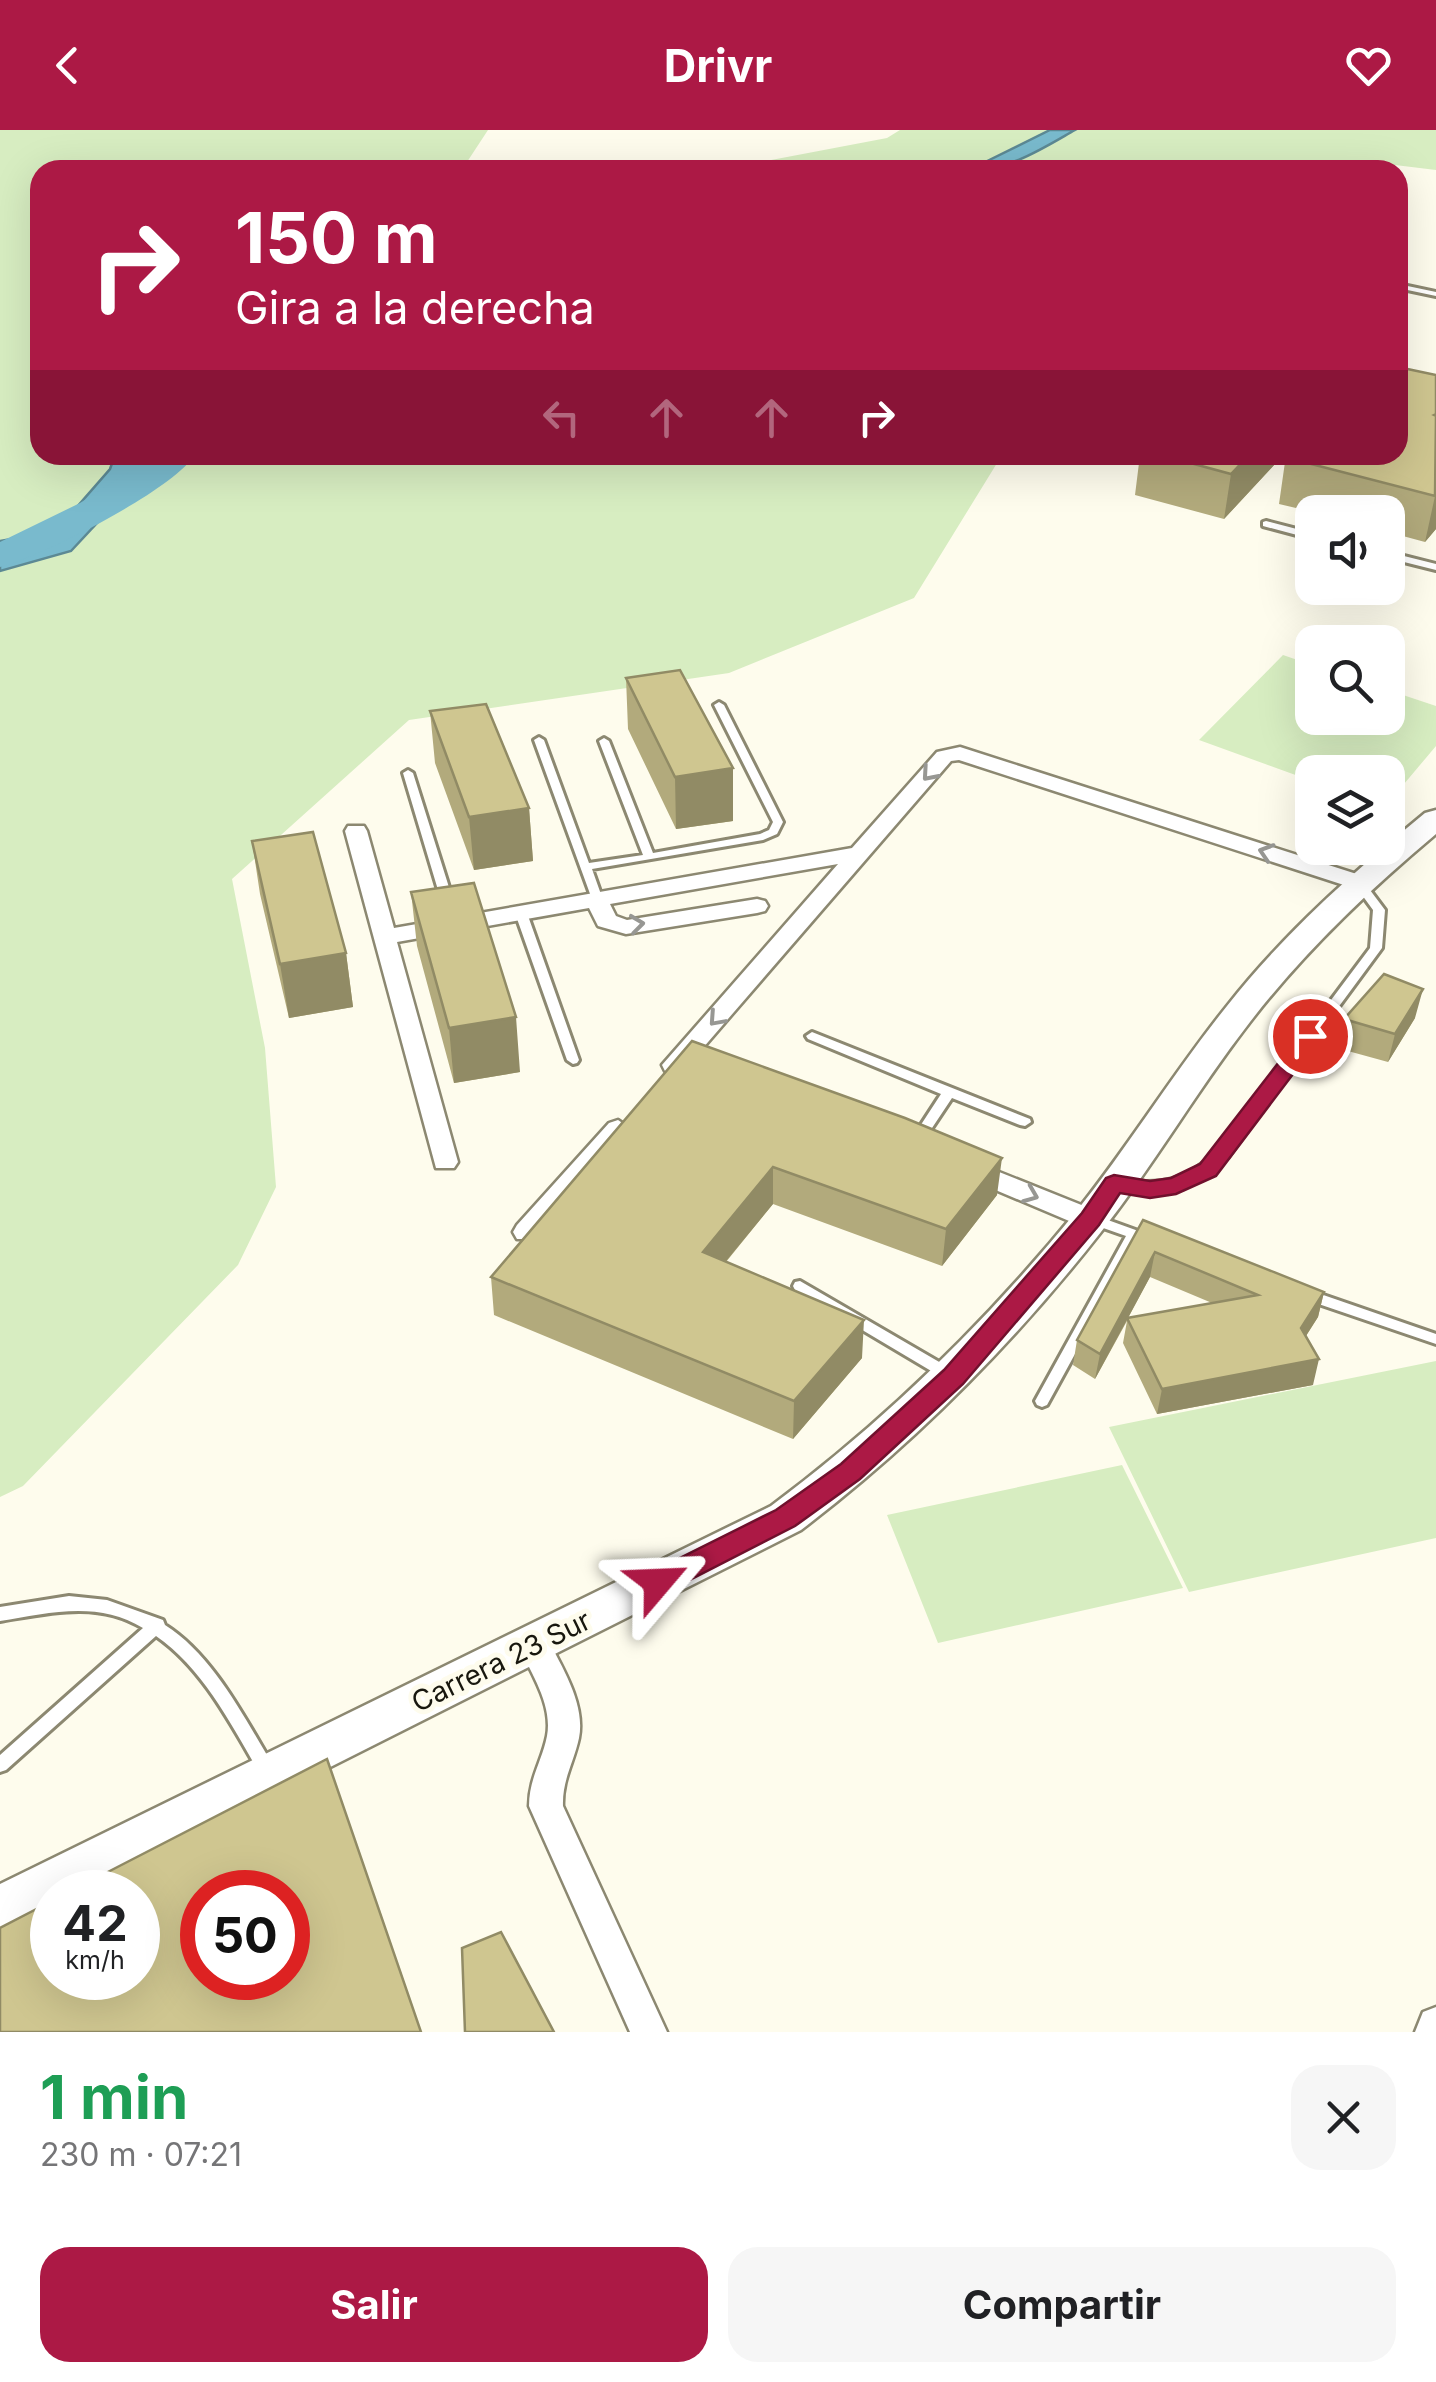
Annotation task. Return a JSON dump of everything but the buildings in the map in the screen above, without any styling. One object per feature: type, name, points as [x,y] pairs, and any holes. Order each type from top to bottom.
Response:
[{"type":"main road","name":"Carrera 23 Sur","points":[[0,1909],[786,1518],[850,1472],[954,1377],[1090,1219],[1260,988],[1358,882],[1436,819]]},
{"type":"street","points":[[526,1232],[647,1096],[688,1064],[944,756],[960,753],[1358,882]]},
{"type":"street","points":[[356,831],[444,1162]]},
{"type":"street","points":[[384,937],[860,854]]},
{"type":"street","points":[[757,906],[773,869]]},
{"type":"street","points":[[597,900],[606,921],[626,927],[757,906]]},
{"type":"street","points":[[757,906],[789,938]]},
{"type":"street","points":[[922,1150],[1090,1219]]},
{"type":"street","points":[[534,1644],[564,1735],[545,1783],[546,1806],[649,2032]]},
{"type":"lane","points":[[1408,288],[1436,294]]},
{"type":"lane","points":[[1266,524],[1295,532]]},
{"type":"lane","points":[[1405,559],[1436,567]]},
{"type":"lane","points":[[586,867],[763,837],[773,832],[778,822],[718,705]]},
{"type":"lane","points":[[539,740],[597,900]]},
{"type":"lane","points":[[604,741],[649,857]]},
{"type":"lane","points":[[408,774],[454,925]]},
{"type":"lane","points":[[1114,1184],[1150,1190],[1176,1185],[1208,1170],[1223,1154],[1376,948],[1379,910],[1358,882]]},
{"type":"lane","points":[[521,913],[573,1060]]},
{"type":"lane","points":[[812,1036],[1025,1122]]},
{"type":"lane","points":[[922,1150],[949,1092]]},
{"type":"lane","points":[[1090,1219],[1172,1247]]},
{"type":"lane","points":[[1042,1401],[1134,1234]]},
{"type":"lane","points":[[800,1286],[954,1377]]},
{"type":"lane","points":[[1285,1286],[1436,1339]]},
{"type":"lane","points":[[0,1614],[67,1603],[113,1606],[157,1625],[205,1670],[270,1775]]},
{"type":"lane","points":[[0,1764],[157,1625]]},
{"type":"green space","points":[[0,130],[488,130],[468,160],[30,160],[30,465],[996,465],[914,598],[729,673],[409,720],[232,879],[265,1048],[276,1187],[238,1265],[23,1486],[0,1497]]},
{"type":"green space","points":[[900,130],[1436,130],[1436,170],[1408,167],[1408,160],[771,160],[887,138]]},
{"type":"green space","points":[[1283,655],[1295,659],[1295,735],[1405,735],[1405,696],[1436,706],[1436,746],[1405,783],[1405,755],[1295,755],[1295,775],[1199,740]]},
{"type":"green space","points":[[1436,1361],[1436,1538],[1189,1592],[1109,1427]]},
{"type":"green space","points":[[1122,1465],[1183,1588],[938,1643],[887,1515]]},
{"type":"water","points":[[1050,130],[1075,130],[1018,160],[989,160]]},
{"type":"water","points":[[111,465],[151,465],[71,551],[0,571],[0,541],[56,531]]},
{"type":"waterway","points":[[0,556],[92,511],[164,465]]},
{"type":"route","points":[[658,1582],[786,1518],[850,1472],[954,1377],[1090,1219],[1114,1184],[1150,1190],[1176,1185],[1208,1170],[1310,1036]]}]
